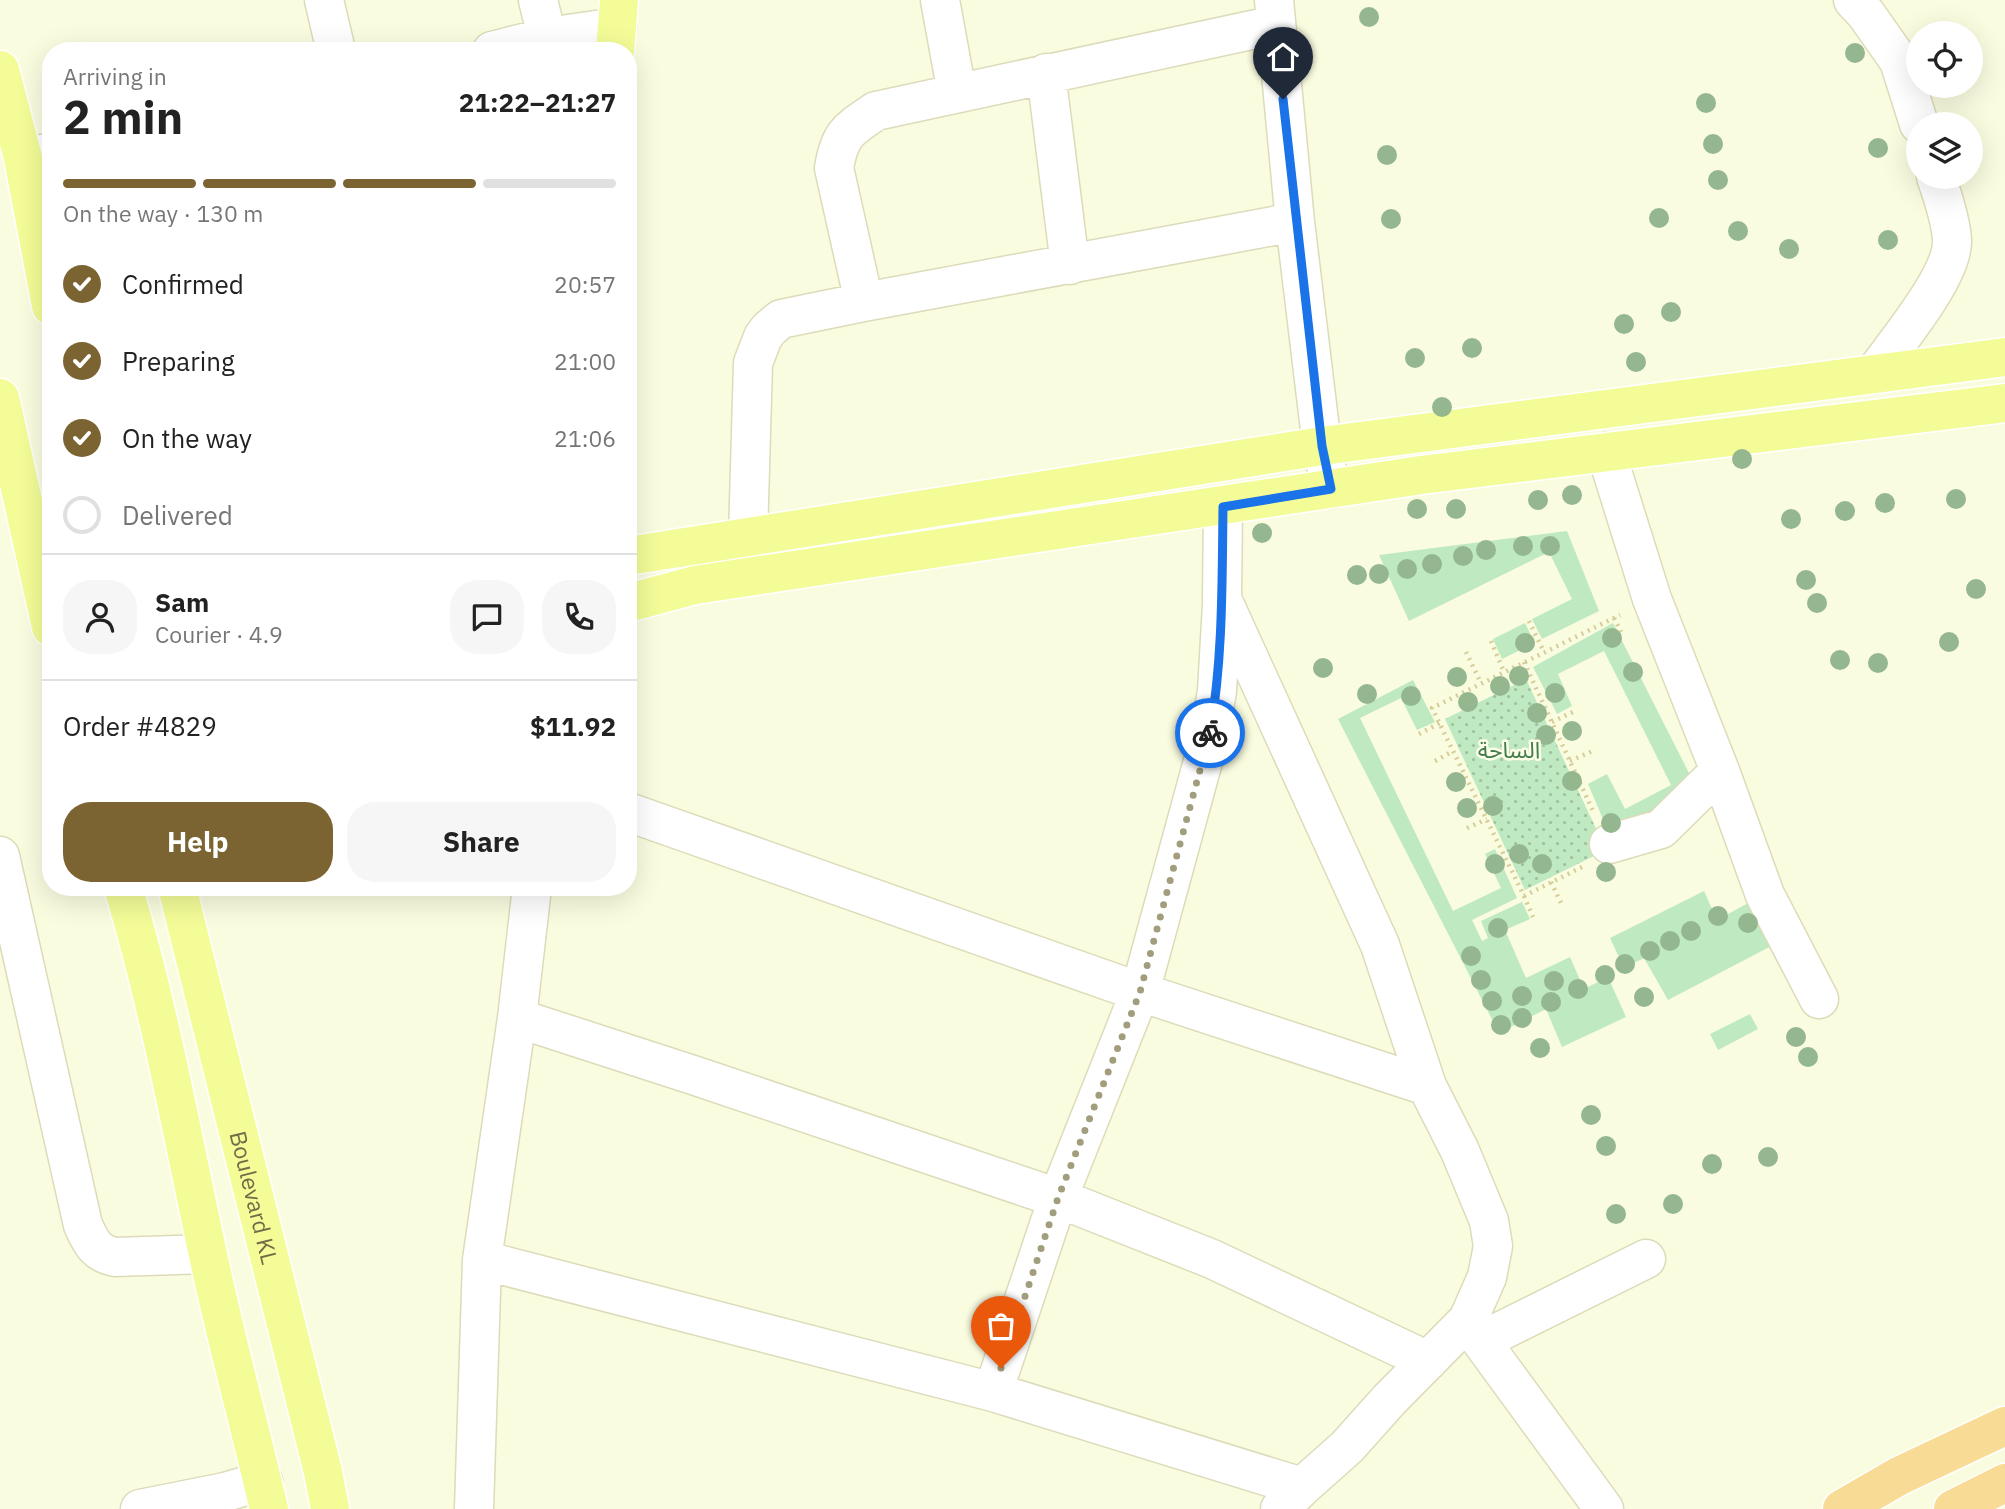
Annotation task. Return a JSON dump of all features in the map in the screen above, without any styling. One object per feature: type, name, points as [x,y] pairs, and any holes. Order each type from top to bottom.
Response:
[{"type":"highway","points":[[1842,1509],[1899,1476],[2005,1426]]},
{"type":"highway","points":[[1953,1509],[2005,1483]]},
{"type":"main road","points":[[0,70],[37,155],[42,209]]},
{"type":"main road","points":[[637,555],[1322,446],[2005,357]]},
{"type":"main road","points":[[0,398],[42,587]]},
{"type":"main road","points":[[637,601],[695,585],[1422,475],[2005,403]]},
{"type":"main road","points":[[126,896],[178,1110],[207,1254],[266,1495]]},
{"type":"main road","name":"Boulevard KL","points":[[179,896],[330,1509]]},
{"type":"street","points":[[324,0],[335,42]]},
{"type":"street","points":[[538,0],[547,37]]},
{"type":"street","points":[[940,0],[957,93]]},
{"type":"street","points":[[1853,0],[1899,61],[1915,112]]},
{"type":"street","points":[[864,302],[834,168],[838,146],[849,129],[876,111],[1046,73],[1275,12],[1295,222],[1322,446],[1331,489]]},
{"type":"street","points":[[527,42],[617,26]]},
{"type":"street","points":[[1046,73],[1070,265]]},
{"type":"street","points":[[1874,374],[1934,290],[1946,267],[1952,241],[1939,189]]},
{"type":"street","points":[[748,537],[753,363],[763,337],[781,319],[1295,222]]},
{"type":"street","points":[[1606,452],[1652,599],[1720,771],[1765,895],[1819,999]]},
{"type":"street","points":[[993,1392],[1058,1198],[1140,992],[1208,743],[1217,691],[1223,507]]},
{"type":"street","points":[[1222,599],[1380,945],[1427,1086],[1460,1151],[1489,1221],[1493,1246],[1474,1331],[1604,1509]]},
{"type":"street","points":[[1609,844],[1661,829],[1720,771]]},
{"type":"street","points":[[637,815],[1140,992],[1427,1086]]},
{"type":"street","points":[[0,856],[83,1225],[91,1243],[101,1254],[115,1257],[207,1254]]},
{"type":"street","points":[[474,1509],[482,1260],[517,1018],[531,896]]},
{"type":"street","points":[[517,1018],[1058,1198],[1212,1259],[1428,1361]]},
{"type":"street","points":[[482,1260],[993,1392],[1291,1498],[1347,1447],[1428,1361],[1474,1331],[1646,1259]]},
{"type":"street","points":[[140,1509],[225,1492],[266,1495]]},
{"type":"path","points":[[1533,917],[1432,708],[1652,599]]},
{"type":"path","points":[[1614,618],[1627,643]]},
{"type":"path","points":[[1529,621],[1544,652]]},
{"type":"path","points":[[1491,641],[1504,672]]},
{"type":"path","points":[[1466,652],[1481,683]]},
{"type":"path","points":[[1524,662],[1613,852],[1524,896]]},
{"type":"path","points":[[1552,722],[1575,711]]},
{"type":"path","points":[[1419,734],[1440,723]]},
{"type":"path","points":[[1570,761],[1595,750]]},
{"type":"path","points":[[1435,761],[1453,751]]},
{"type":"path","points":[[1467,828],[1487,820]]},
{"type":"path","points":[[1551,882],[1561,903]]},
{"type":"green space","points":[[1567,531],[1599,611],[1542,639],[1532,619],[1572,599],[1549,552],[1409,621],[1379,555]]},
{"type":"green space","points":[[1525,623],[1535,643],[1502,659],[1493,639]]},
{"type":"green space","points":[[1613,623],[1692,779],[1657,818],[1611,838],[1588,784],[1607,774],[1625,809],[1671,785],[1604,651],[1558,674],[1572,706],[1557,714],[1533,667]]},
{"type":"green space","name":"الساحة","points":[[1526,679],[1606,850],[1525,890],[1445,719]]},
{"type":"green space","points":[[1413,680],[1435,722],[1417,730],[1401,698],[1360,718],[1453,911],[1501,888],[1485,854],[1495,849],[1517,898],[1472,920],[1482,941],[1488,938],[1481,921],[1522,902],[1530,919],[1505,930],[1526,978],[1570,957],[1584,989],[1608,977],[1626,1017],[1562,1047],[1546,1009],[1499,1033],[1338,719]]},
{"type":"green space","points":[[1704,891],[1717,920],[1752,901],[1777,943],[1668,1000],[1644,958],[1624,968],[1610,938]]},
{"type":"green space","points":[[1750,1014],[1758,1029],[1718,1050],[1710,1034]]},
{"type":"way so far","points":[[1001,1368],[1058,1198],[1140,992],[1210,733]]},
{"type":"route","points":[[1210,733],[1217,691],[1223,507],[1331,489],[1322,446],[1283,99]]}]
